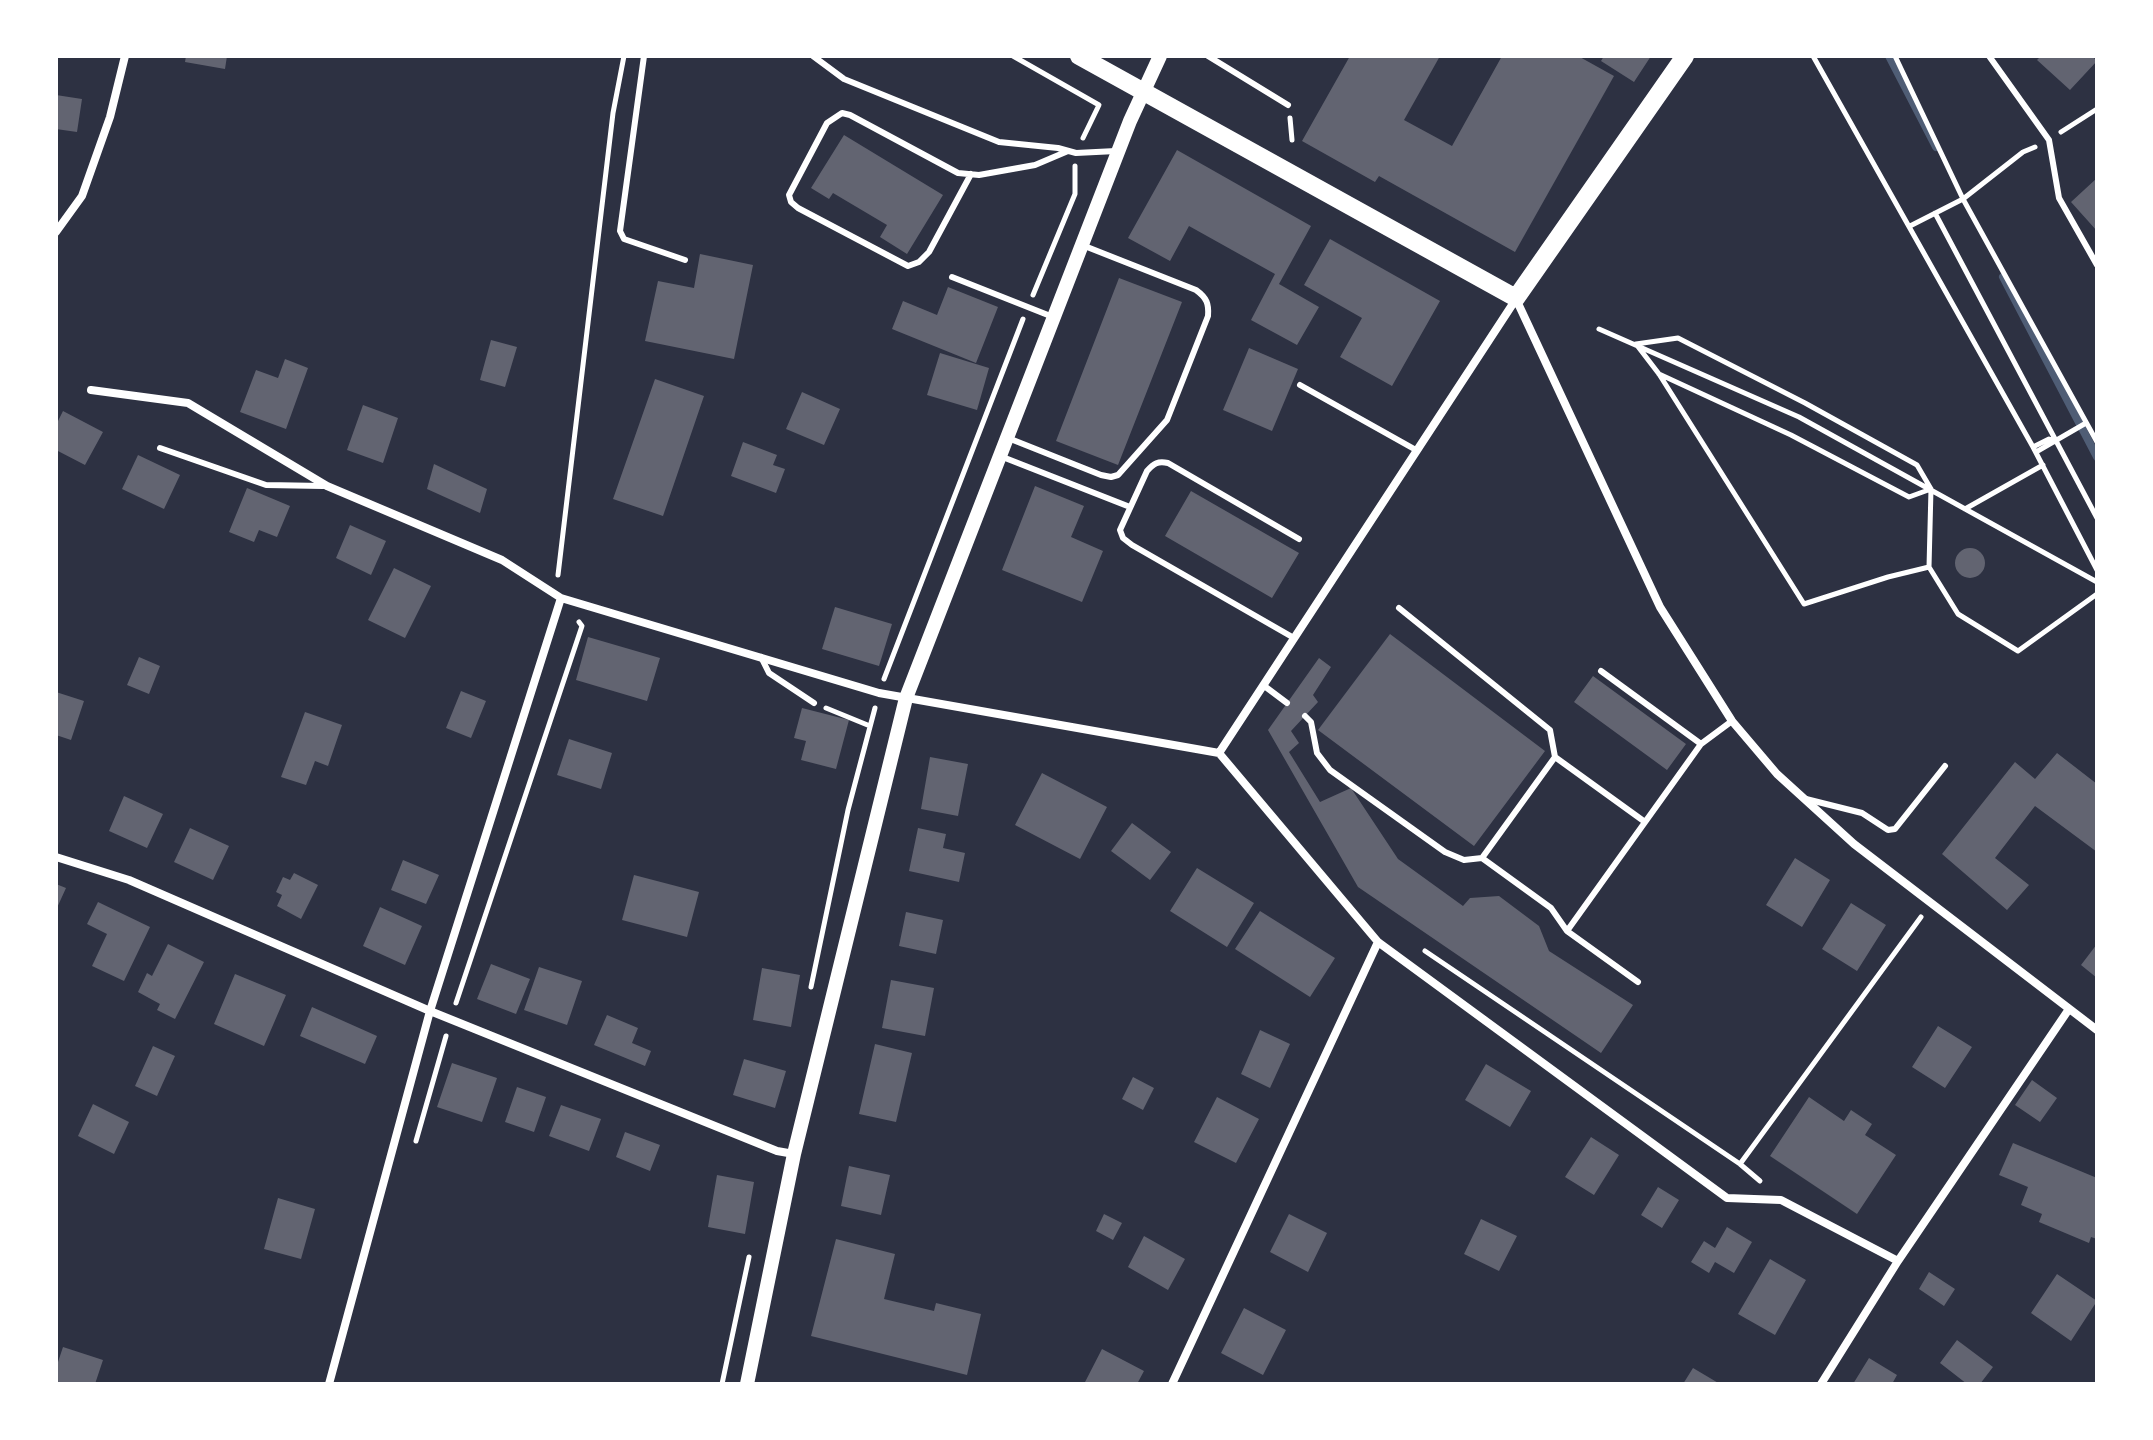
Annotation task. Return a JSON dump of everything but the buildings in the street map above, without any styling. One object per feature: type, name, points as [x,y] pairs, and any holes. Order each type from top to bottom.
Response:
[{"type":"main road","points":[[1079,56],[1516,298],[1685,56]]},
{"type":"street","points":[[56,232],[82,196],[110,117],[125,56]]},
{"type":"street","points":[[747,1384],[794,1154],[906,698],[1142,92],[1160,56]]},
{"type":"street","points":[[1219,753],[1516,298]]},
{"type":"street","points":[[1516,298],[1660,607],[1732,721],[1777,774],[1854,844],[2097,1030]]},
{"type":"street","points":[[91,390],[188,403],[327,486],[502,560],[561,598],[879,693],[1219,753],[1378,942],[1727,1198],[1781,1200],[1898,1261]]},
{"type":"street","points":[[329,1384],[430,1011],[561,598]]},
{"type":"street","points":[[56,857],[129,880],[451,1020],[777,1151],[794,1154]]},
{"type":"street","points":[[1172,1384],[1378,942]]},
{"type":"street","points":[[1821,1384],[1898,1261],[2069,1009]]},
{"type":"lane","points":[[644,56],[620,231],[624,239],[685,260]]},
{"type":"lane","points":[[813,56],[844,79],[999,142],[1072,152],[1119,151]]},
{"type":"lane","points":[[1208,56],[1288,105]]},
{"type":"lane","points":[[1989,56],[2049,140],[2059,198],[2097,265]]},
{"type":"lane","points":[[971,174],[929,252],[919,262],[908,266],[798,208],[789,195],[827,123],[842,113],[958,173],[1035,165],[1072,152]]},
{"type":"lane","points":[[1007,438],[1101,475],[1118,475],[1167,420],[1208,316],[1209,305],[1196,290],[1082,245]]},
{"type":"lane","points":[[952,277],[1053,318]]},
{"type":"lane","points":[[1300,385],[1416,450]]},
{"type":"lane","points":[[160,448],[266,485],[327,486]]},
{"type":"lane","points":[[1000,456],[1130,507]]},
{"type":"lane","points":[[1294,638],[1123,538],[1120,530],[1147,471],[1160,462],[1168,463],[1299,539]]},
{"type":"lane","points":[[1399,608],[1550,730],[1555,757],[1645,822]]},
{"type":"lane","points":[[761,657],[769,673],[814,703]]},
{"type":"lane","points":[[1601,671],[1701,744]]},
{"type":"lane","points":[[1263,685],[1287,703]]},
{"type":"lane","points":[[1305,716],[1311,722],[1317,753],[1330,770],[1445,852],[1464,860],[1482,858],[1551,908],[1567,931],[1638,982]]},
{"type":"lane","points":[[1567,931],[1701,744],[1732,721]]},
{"type":"lane","points":[[1482,858],[1555,757]]},
{"type":"lane","points":[[1806,799],[1862,813],[1888,830],[1895,829],[1945,766]]},
{"type":"path","points":[[557,573],[613,113],[624,56]]},
{"type":"path","points":[[879,693],[1075,194],[1072,152],[1099,105],[1013,56]]},
{"type":"path","points":[[1813,56],[2043,465],[2097,570]]},
{"type":"path","points":[[1895,56],[1963,199],[2097,442]]},
{"type":"path","points":[[2049,140],[2097,109]]},
{"type":"path","points":[[1910,226],[1963,199],[2023,152]]},
{"type":"path","points":[[1935,213],[2097,518]]},
{"type":"path","points":[[1599,329],[1799,417],[2097,582]]},
{"type":"path","points":[[1636,344],[1678,338],[1917,465],[1931,489],[1929,567],[1958,614],[2018,651],[2097,594]]},
{"type":"path","points":[[1636,344],[1659,374],[1804,604],[1929,567]]},
{"type":"path","points":[[1659,374],[1791,435],[1909,497],[1931,489]]},
{"type":"path","points":[[2034,450],[2086,423]]},
{"type":"path","points":[[1965,509],[2043,465]]},
{"type":"path","points":[[412,1156],[451,1020],[582,626],[561,598]]},
{"type":"path","points":[[814,703],[870,726]]},
{"type":"path","points":[[1740,1164],[1912,927],[1932,904]]},
{"type":"path","points":[[1416,945],[1740,1164],[1781,1200]]},
{"type":"waterway","points":[[1889,56],[1936,147]]},
{"type":"waterway","points":[[2003,277],[2097,457]]}]
